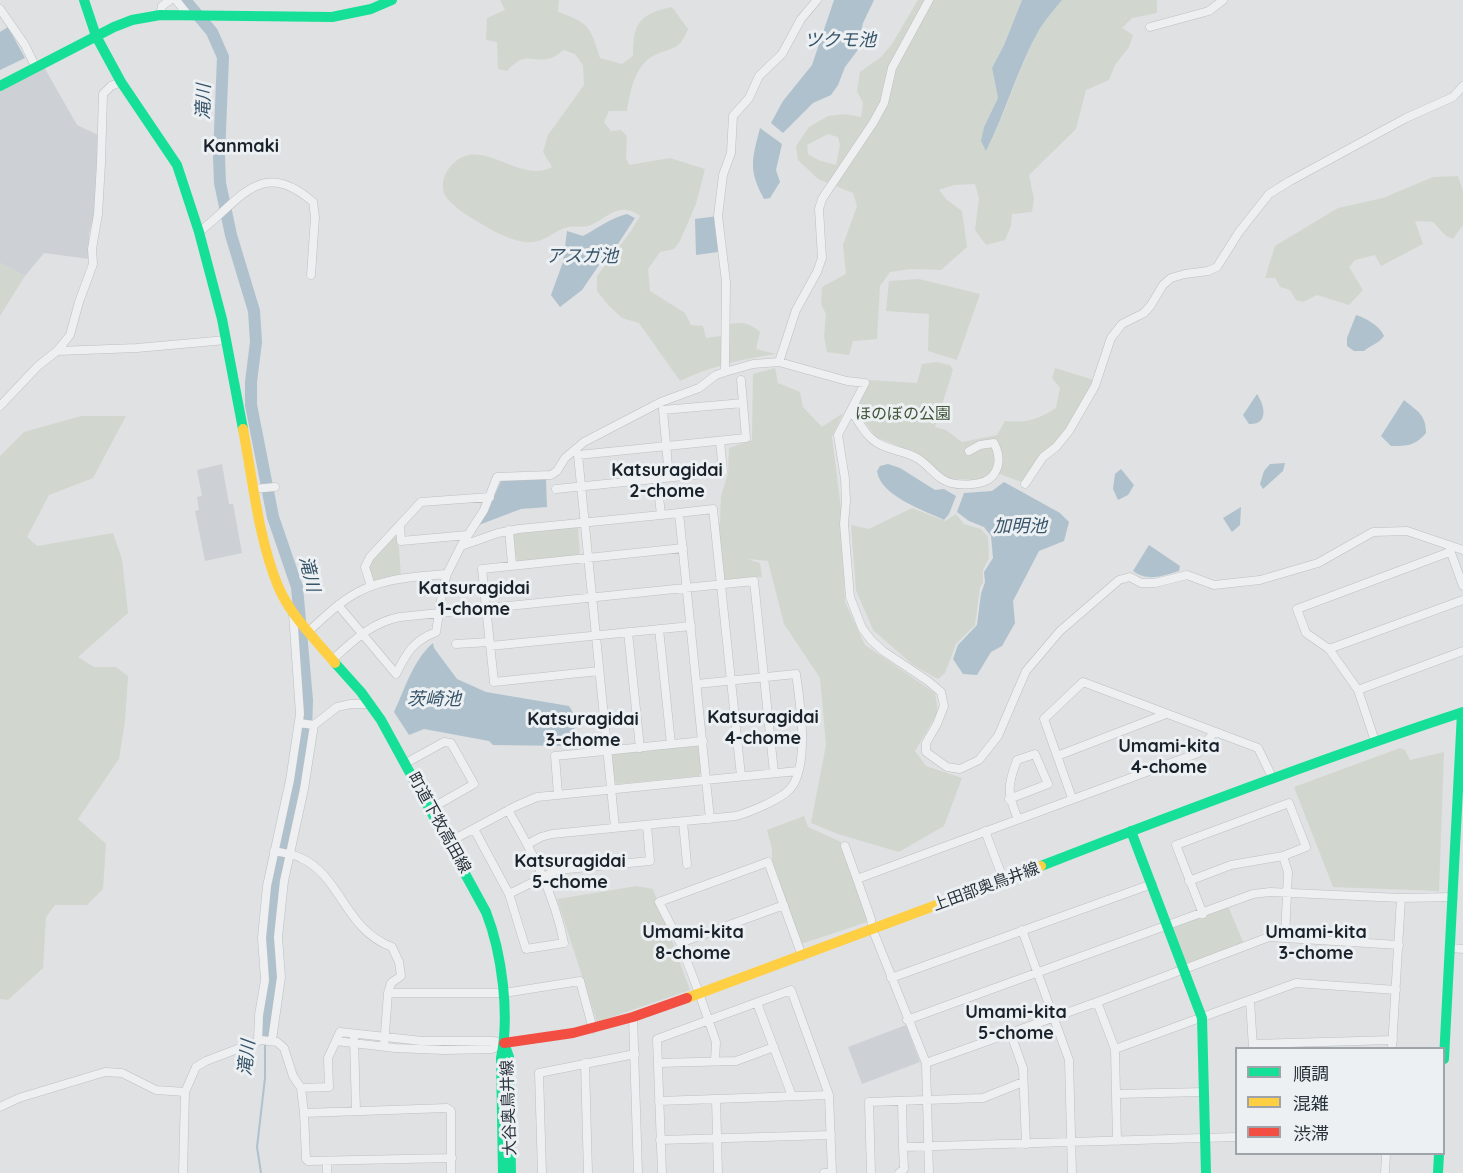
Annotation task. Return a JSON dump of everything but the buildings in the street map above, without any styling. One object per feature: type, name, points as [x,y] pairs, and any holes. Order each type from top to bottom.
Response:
[{"type":"street","name":"町道下牧高田線","points":[[84,0],[96,36],[121,82],[177,165],[199,232],[226,340],[256,489],[264,542],[278,588],[292,612],[370,704],[406,763],[478,895],[493,930],[500,956],[504,993],[504,1043]]},
{"type":"street","points":[[160,15],[162,6],[170,0]]},
{"type":"street","points":[[176,0],[188,15]]},
{"type":"street","points":[[0,86],[132,20],[160,15],[332,17],[371,9],[392,0]]},
{"type":"street","points":[[725,372],[726,282],[718,216],[723,175],[731,153],[733,116],[749,98],[759,76],[782,54],[801,19],[817,0]]},
{"type":"street","points":[[779,362],[796,310],[822,258],[819,209],[822,199],[884,103],[892,68],[929,0]]},
{"type":"street","points":[[1150,27],[1209,11],[1223,0]]},
{"type":"street","points":[[0,9],[25,45],[36,68]]},
{"type":"street","points":[[0,406],[38,366],[57,351],[70,335],[93,264],[92,249],[98,214],[101,163],[103,94],[111,86],[121,82]]},
{"type":"street","points":[[1025,484],[1043,457],[1056,447],[1069,431],[1095,386],[1112,338],[1122,324],[1144,313],[1152,305],[1163,285],[1171,278],[1208,271],[1216,267],[1269,194],[1406,118],[1453,97],[1463,86]]},
{"type":"street","points":[[199,232],[218,218],[248,189],[264,182],[281,183],[298,188],[313,202],[315,217],[310,274]]},
{"type":"street","points":[[57,351],[137,348],[226,340]]},
{"type":"street","points":[[338,605],[396,674],[408,652],[420,638],[436,632],[447,574],[490,497],[497,477],[554,474],[565,458],[584,442],[661,402],[699,388],[716,375],[753,364],[779,362],[847,381],[865,383],[852,412],[838,435],[845,478],[844,524],[850,597],[862,628],[871,640],[941,692],[944,706],[926,743],[926,752],[947,767],[960,769],[974,763],[986,752],[998,736],[1026,671],[1060,631],[1119,580],[1130,577],[1141,583],[1155,583],[1187,575],[1214,585],[1260,580],[1318,563],[1373,532],[1407,531],[1451,548],[1463,550]]},
{"type":"street","points":[[615,828],[578,455],[746,438],[741,380]]},
{"type":"street","points":[[669,477],[663,410],[743,403]]},
{"type":"street","points":[[852,412],[872,439],[917,458],[944,480],[966,484],[989,480],[995,473],[999,461],[999,452],[994,443],[980,445],[969,451]]},
{"type":"street","points":[[556,489],[723,472],[720,441]]},
{"type":"street","points":[[657,479],[661,514]]},
{"type":"street","points":[[256,489],[275,487]]},
{"type":"street","points":[[371,586],[365,567],[370,556],[421,502],[490,497]]},
{"type":"street","points":[[461,546],[509,530],[713,509],[741,776]]},
{"type":"street","points":[[679,513],[710,819]]},
{"type":"street","points":[[400,525],[401,541],[468,535]]},
{"type":"street","points":[[509,530],[513,565]]},
{"type":"street","points":[[599,671],[494,682],[482,568],[683,548]]},
{"type":"street","points":[[1451,548],[1463,586]]},
{"type":"street","points":[[1375,741],[1358,690],[1329,650],[1306,633],[1297,609],[1448,553],[1451,548]]},
{"type":"street","points":[[308,632],[338,605],[371,586],[392,580],[447,574]]},
{"type":"street","points":[[332,660],[362,634],[390,619],[439,612],[753,581],[774,773]]},
{"type":"street","points":[[1329,650],[1463,600]]},
{"type":"street","points":[[260,1040],[260,1009],[265,980],[262,938],[267,886],[287,794],[299,723],[300,692],[292,612]]},
{"type":"street","points":[[456,644],[490,644],[691,626]]},
{"type":"street","points":[[659,629],[671,744]]},
{"type":"street","points":[[627,632],[640,748]]},
{"type":"street","points":[[1358,690],[1463,651]]},
{"type":"street","points":[[528,844],[546,835],[743,814],[784,794],[792,787],[798,771],[803,736],[796,674],[697,684]]},
{"type":"street","points":[[1072,798],[1044,718],[1083,682],[1258,748],[1273,779]]},
{"type":"street","points":[[272,1040],[281,977],[278,937],[284,881],[303,797],[314,725],[337,707],[370,704]]},
{"type":"street","points":[[1445,1047],[1457,949],[1453,897],[1462,712]]},
{"type":"street","name":"上田部奥鳥井線","points":[[504,1043],[537,1040],[594,1029],[633,1017],[1004,881],[1131,831],[1375,741],[1462,712]]},
{"type":"street","points":[[1057,756],[1166,714]]},
{"type":"street","points":[[299,723],[314,725]]},
{"type":"street","points":[[857,879],[1197,753],[1214,732]]},
{"type":"street","points":[[558,794],[555,756],[703,741]]},
{"type":"street","points":[[406,763],[444,742],[451,743],[474,784],[430,809]]},
{"type":"street","points":[[1009,800],[1048,784],[1035,754],[1017,760],[1011,776],[1009,800],[1018,819]]},
{"type":"street","points":[[449,842],[530,800],[558,794],[798,771]]},
{"type":"street","points":[[1189,881],[1231,865],[1282,856],[1306,847],[1289,803],[1176,845],[1189,881],[1203,914]]},
{"type":"street","points":[[474,829],[509,894],[526,949],[564,943],[557,912],[543,876],[508,810]]},
{"type":"street","points":[[683,822],[687,864]]},
{"type":"street","points":[[509,894],[543,876],[564,869],[650,861],[648,825]]},
{"type":"street","points":[[985,831],[1004,881]]},
{"type":"street","points":[[1131,831],[1202,1018],[1206,1173]]},
{"type":"street","points":[[845,846],[872,919],[872,928],[926,1063],[929,1173]]},
{"type":"street","points":[[274,851],[308,863],[328,879],[357,923],[379,942],[392,947],[401,970],[400,976],[391,983],[388,993],[384,1046]]},
{"type":"street","points":[[1282,856],[1288,872],[1285,937]]},
{"type":"street","points":[[715,1061],[716,1042],[699,993],[680,943],[659,902],[768,862],[802,956]]},
{"type":"street","points":[[891,978],[1152,884]]},
{"type":"street","points":[[907,1020],[1253,894],[1287,892],[1401,898],[1453,897]]},
{"type":"street","points":[[1250,1000],[1253,1046],[1393,1044],[1401,898]]},
{"type":"street","points":[[680,943],[784,905]]},
{"type":"street","points":[[1022,930],[1069,1060],[1072,1173]]},
{"type":"street","points":[[926,1063],[1269,937],[1399,945]]},
{"type":"street","points":[[388,993],[504,993],[580,981],[594,1029]]},
{"type":"street","points":[[1115,1049],[1296,983],[1396,990]]},
{"type":"street","points":[[662,1173],[657,1039],[791,990],[829,1095],[832,1173],[824,1173]]},
{"type":"street","points":[[1097,1002],[1115,1049],[1117,1141]]},
{"type":"street","points":[[757,1003],[792,1096]]},
{"type":"street","points":[[260,1009],[275,1012]]},
{"type":"street","points":[[633,1017],[638,1173]]},
{"type":"street","points":[[301,1088],[329,1087],[328,1058],[340,1032],[384,1046],[458,1050],[492,1049],[504,1043]]},
{"type":"street","points":[[1010,1032],[1023,1068],[1026,1144]]},
{"type":"street","points":[[336,1041],[385,1037],[504,1043]]},
{"type":"street","points":[[354,1038],[356,1110]]},
{"type":"street","points":[[183,1173],[184,1092],[196,1067],[200,1063],[260,1040],[272,1040],[284,1048],[293,1077],[301,1088],[308,1161],[452,1158]]},
{"type":"street","points":[[503,1173],[501,1058],[504,1043]]},
{"type":"street","name":"大谷奥鳥井線","points":[[504,1043],[509,1057],[512,1173]]},
{"type":"street","points":[[658,1063],[736,1061],[774,1047]]},
{"type":"street","points":[[542,1173],[539,1073],[634,1054]]},
{"type":"street","points":[[585,1063],[588,1173]]},
{"type":"street","points":[[0,1107],[19,1098],[105,1072],[122,1073],[156,1090],[184,1092]]},
{"type":"street","points":[[871,1173],[869,1102],[983,1098],[1023,1082]]},
{"type":"street","points":[[1116,1094],[1204,1092]]},
{"type":"street","points":[[659,1101],[829,1095]]},
{"type":"street","points":[[716,1099],[718,1173]]},
{"type":"street","points":[[899,1173],[904,1169],[902,1101]]},
{"type":"street","points":[[304,1113],[447,1108],[451,1111],[451,1173]]},
{"type":"street","points":[[660,1140],[831,1135]]},
{"type":"street","points":[[903,1147],[1235,1137]]},
{"type":"street","points":[[1385,1173],[1386,1155]]},
{"type":"street","points":[[1438,1173],[1439,1155]]},
{"type":"street","points":[[327,1161],[327,1173]]},
{"type":"shaded area","points":[[44,67],[77,125],[98,135],[96,208],[89,234],[89,259],[44,253],[25,276],[0,263],[0,91]]},
{"type":"shaded area","points":[[222,464],[229,504],[233,504],[242,553],[205,561],[195,511],[199,510],[197,497],[202,496],[197,470]]},
{"type":"shaded area","points":[[906,1025],[920,1062],[862,1084],[848,1047]]},
{"type":"green space","points":[[500,0],[559,0],[558,12],[583,23],[594,39],[600,58],[622,64],[633,56],[634,35],[640,22],[652,13],[672,7],[688,29],[682,41],[643,64],[635,78],[627,111],[609,111],[604,122],[611,131],[621,130],[627,136],[626,158],[629,165],[670,158],[705,169],[696,204],[680,241],[674,249],[660,252],[648,269],[650,291],[685,313],[691,325],[703,326],[706,338],[721,336],[724,325],[747,324],[760,332],[756,349],[776,354],[727,364],[680,381],[639,323],[622,318],[597,291],[597,276],[640,216],[633,212],[620,210],[591,225],[568,227],[544,239],[525,242],[506,237],[487,227],[462,212],[446,197],[443,184],[447,171],[456,161],[467,155],[491,157],[528,170],[540,171],[552,167],[543,152],[548,135],[584,85],[583,65],[575,54],[563,50],[551,58],[524,59],[507,71],[498,69],[497,42],[486,40],[487,18],[505,10]]},
{"type":"green space","points":[[918,0],[1022,0],[992,68],[998,98],[984,127],[986,151],[1041,26],[1062,0],[1157,0],[1157,13],[1132,18],[1122,28],[1133,35],[1129,47],[1115,65],[1109,80],[1086,90],[1076,129],[1029,175],[1034,199],[1032,212],[1012,214],[1011,226],[1005,240],[986,245],[975,230],[979,198],[975,184],[954,185],[939,190],[946,199],[962,211],[967,247],[941,270],[910,269],[890,272],[880,286],[877,339],[853,341],[849,355],[827,352],[824,336],[826,314],[821,304],[822,287],[846,274],[843,245],[857,206],[853,193],[818,179],[798,160],[796,146],[809,127],[828,116],[845,114],[861,117],[863,103],[857,91],[860,72],[881,57],[892,44]],"holes":[[[828,134],[838,137],[840,145],[836,165],[818,160],[808,154],[807,145]]]},
{"type":"green space","points":[[1458,176],[1463,191],[1463,225],[1453,239],[1446,236],[1433,222],[1415,221],[1423,244],[1381,266],[1375,255],[1355,260],[1349,267],[1363,290],[1349,305],[1317,295],[1303,302],[1296,300],[1290,290],[1280,287],[1275,278],[1265,278],[1275,246],[1338,208],[1383,198],[1433,177]]},
{"type":"green space","points":[[0,263],[25,276],[0,316]]},
{"type":"green space","points":[[919,279],[980,294],[957,360],[928,351],[929,314],[886,311],[889,281]]},
{"type":"green space","name":"ほのぼの公園","points":[[936,362],[950,365],[953,370],[935,427],[946,430],[962,442],[997,435],[1005,421],[1032,420],[1056,408],[1060,388],[1052,378],[1055,368],[1094,380],[1061,435],[1021,482],[1000,474],[974,480],[946,478],[920,455],[876,437],[856,411],[869,380],[917,383],[922,364]]},
{"type":"green space","points":[[775,368],[778,383],[800,392],[803,407],[822,427],[843,413],[832,437],[841,509],[845,602],[865,645],[935,693],[938,712],[915,751],[926,766],[962,778],[944,826],[899,852],[838,834],[811,823],[826,745],[820,678],[784,624],[768,561],[748,559],[760,563],[762,577],[724,580],[717,520],[720,523],[721,496],[728,474],[729,448],[752,440],[753,374]]},
{"type":"green space","points":[[81,416],[126,416],[93,478],[49,495],[27,537],[37,546],[113,533],[122,559],[128,613],[78,657],[94,667],[116,667],[128,676],[125,721],[119,759],[78,819],[106,844],[103,889],[87,905],[55,905],[46,917],[43,968],[8,1000],[0,999],[0,456],[24,432]]},
{"type":"green space","points":[[912,508],[945,521],[956,514],[964,524],[981,529],[988,537],[989,558],[983,570],[983,583],[980,587],[975,625],[956,644],[945,673],[938,679],[913,665],[873,630],[856,590],[851,525],[869,529]]},
{"type":"green space","points":[[578,527],[580,556],[517,561],[512,534]]},
{"type":"green space","points":[[393,536],[398,537],[401,575],[372,580],[367,567]]},
{"type":"green space","points":[[699,747],[701,773],[699,776],[617,784],[613,782],[612,757],[615,753]]},
{"type":"green space","points":[[1400,748],[1405,750],[1410,760],[1444,752],[1439,891],[1333,887],[1294,787]]},
{"type":"green space","points":[[804,816],[808,827],[841,842],[870,921],[801,944],[772,860],[772,849],[767,830]]},
{"type":"green space","points":[[637,886],[653,889],[690,990],[597,1022],[557,899]]},
{"type":"green space","points":[[1228,906],[1244,944],[1186,965],[1172,927]]},
{"type":"water","name":"ツクモ池","points":[[834,0],[874,0],[863,23],[857,51],[845,67],[838,85],[831,95],[813,103],[783,133],[771,123],[783,101],[812,65]]},
{"type":"water","points":[[1022,0],[1062,0],[1041,26],[1031,45],[986,151],[981,141],[984,127],[998,98],[992,68]]},
{"type":"water","points":[[8,27],[25,58],[0,70],[0,32]]},
{"type":"water","points":[[760,128],[782,144],[776,170],[780,182],[770,198],[764,199],[756,180],[753,164]]},
{"type":"water","name":"アスガ池","points":[[627,214],[635,218],[616,247],[599,265],[582,290],[560,307],[551,295],[563,262],[567,231],[583,236]]},
{"type":"water","points":[[718,216],[718,252],[696,255],[695,219]]},
{"type":"water","points":[[1356,315],[1372,323],[1384,336],[1364,351],[1354,351],[1347,346],[1347,338]]},
{"type":"water","points":[[1257,394],[1264,414],[1260,421],[1249,424],[1243,415]]},
{"type":"water","points":[[1404,400],[1422,417],[1426,433],[1418,441],[1410,444],[1391,446],[1381,436]]},
{"type":"water","points":[[1285,463],[1283,471],[1263,489],[1260,484],[1264,471],[1270,464]]},
{"type":"water","points":[[888,464],[900,468],[935,490],[944,489],[956,496],[944,520],[904,501],[886,488],[877,471],[880,466]]},
{"type":"water","points":[[1121,469],[1134,485],[1128,495],[1118,500],[1113,489],[1115,474]]},
{"type":"water","points":[[502,479],[546,479],[547,507],[521,509],[476,526],[485,516]]},
{"type":"water","name":"加明池","points":[[1004,482],[1060,513],[1069,522],[1064,541],[1039,551],[1013,601],[1015,623],[1002,646],[991,652],[977,675],[963,674],[953,659],[958,645],[977,625],[985,582],[984,572],[993,558],[991,536],[984,527],[969,521],[957,512],[964,493],[992,491]]},
{"type":"water","points":[[1241,507],[1240,525],[1232,532],[1223,518]]},
{"type":"water","points":[[1149,545],[1180,566],[1179,571],[1150,577],[1133,571]]},
{"type":"water","name":"茨崎池","points":[[433,643],[434,648],[457,679],[486,692],[569,706],[574,715],[575,726],[569,746],[493,745],[489,741],[424,729],[409,735],[394,712],[415,666]]},
{"type":"waterway","name":"滝川","points":[[185,0],[212,32],[223,57],[220,183],[231,235],[254,311],[256,342],[251,382],[251,405],[273,517],[297,587],[307,700],[306,732],[275,889],[270,945],[273,979],[265,1037]]},
{"type":"waterway","name":"滝川","points":[[261,1173],[257,1147],[265,1078],[265,1042]]},
{"type":"traffic: fast","points":[[84,0],[96,36],[121,82],[177,165],[199,232],[222,319],[243,429]]},
{"type":"traffic: fast","points":[[0,86],[132,20],[160,15],[332,17],[371,9],[392,0]]},
{"type":"traffic: fast","points":[[335,663],[361,692],[381,720],[486,912],[492,928],[503,984],[505,1023],[501,1058],[503,1173]]},
{"type":"traffic: fast","points":[[1041,866],[1251,786],[1463,712]]},
{"type":"traffic: fast","points":[[1445,1047],[1462,713]]},
{"type":"traffic: fast","points":[[1131,831],[1202,1018],[1206,1173]]},
{"type":"traffic: fast","points":[[504,1043],[509,1057],[511,1173]]},
{"type":"traffic: fast","points":[[1438,1173],[1439,1155]]},
{"type":"traffic: slow","points":[[243,429],[261,529],[278,586],[296,617],[335,663]]},
{"type":"traffic: slow","points":[[687,998],[1041,866]]},
{"type":"traffic: jam","points":[[504,1043],[573,1033],[633,1017],[687,998]]},
{"type":"district","name":"Kanmaki","points":[[241,147]]},
{"type":"district","name":"Katsuragidai 2-chome","points":[[667,481]]},
{"type":"district","name":"Katsuragidai 1-chome","points":[[474,599]]},
{"type":"district","name":"Katsuragidai 4-chome","points":[[763,728]]},
{"type":"district","name":"Katsuragidai 3-chome","points":[[583,730]]},
{"type":"district","name":"Umami-kita 4-chome","points":[[1169,757]]},
{"type":"district","name":"Katsuragidai 5-chome","points":[[570,872]]},
{"type":"district","name":"Umami-kita 8-chome","points":[[693,943]]},
{"type":"district","name":"Umami-kita 3-chome","points":[[1316,943]]},
{"type":"district","name":"Umami-kita 5-chome","points":[[1016,1023]]}]
